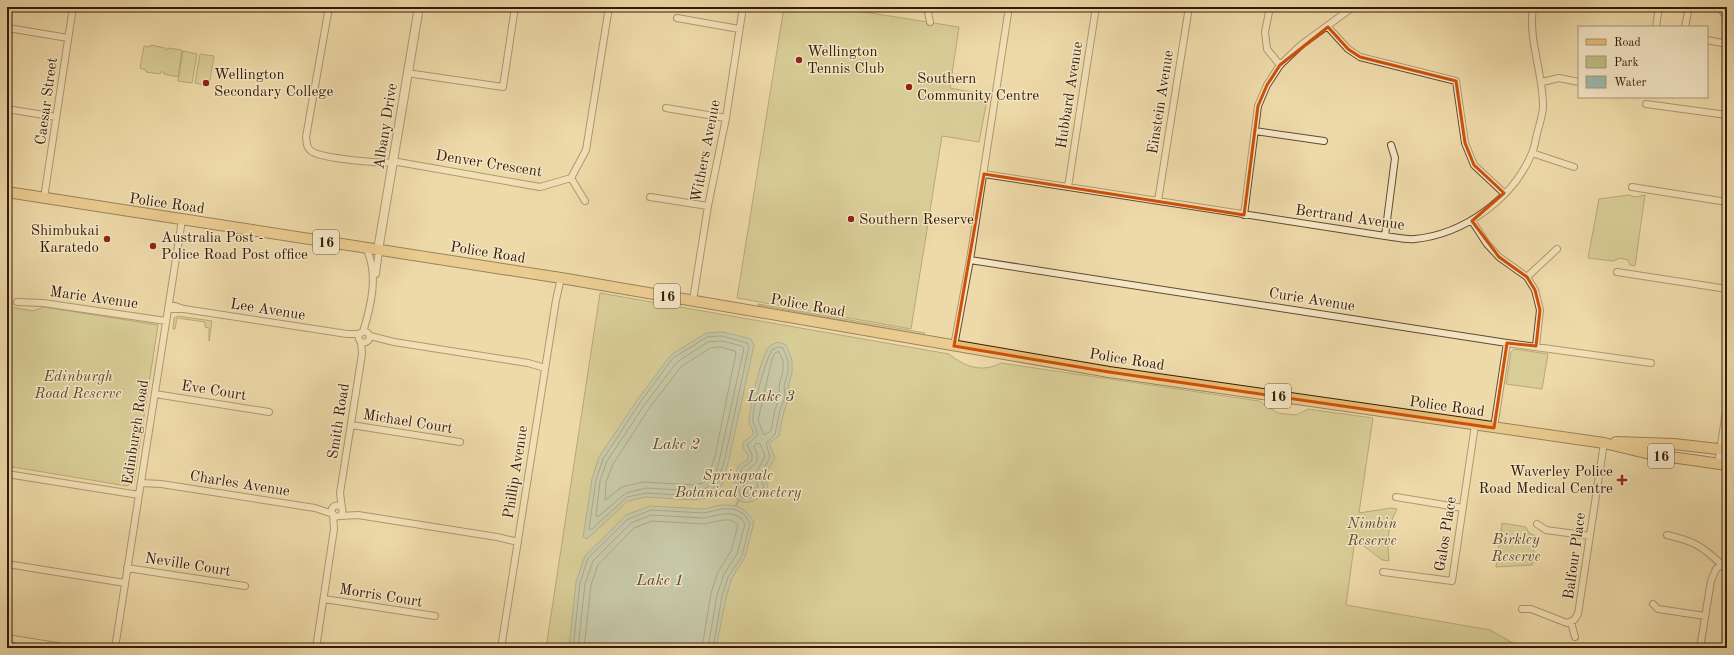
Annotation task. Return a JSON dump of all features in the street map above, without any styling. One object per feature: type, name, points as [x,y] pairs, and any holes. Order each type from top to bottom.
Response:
[{"type":"main road","name":"Police Road","points":[[7,192],[559,278],[1117,373],[1604,443],[1650,454],[1723,465]]},
{"type":"main road","name":"Police Road","points":[[1604,443],[1636,442],[1724,449]]},
{"type":"street","name":"Caesar Street","points":[[44,198],[73,7]]},
{"type":"street","name":"Denver Crescent","points":[[328,7],[306,137],[307,146],[311,151],[321,155],[385,164],[398,162],[540,187],[571,178]]},
{"type":"street","name":"Albany Drive","points":[[379,250],[419,7]]},
{"type":"street","points":[[407,73],[503,87],[515,7]]},
{"type":"street","points":[[585,201],[571,178],[586,150],[609,7]]},
{"type":"street","name":"Withers Avenue","points":[[693,300],[708,206],[726,118],[743,7]]},
{"type":"street","points":[[927,7],[930,22]]},
{"type":"street","points":[[954,346],[984,174],[1009,7]]},
{"type":"street","name":"Hubbard Avenue","points":[[1068,187],[1096,7]]},
{"type":"street","name":"Einstein Avenue","points":[[1158,201],[1189,7]]},
{"type":"street","points":[[1270,7],[1265,32],[1267,49],[1280,65]]},
{"type":"street","points":[[1244,215],[1258,106],[1267,85],[1280,65],[1301,45],[1354,7]]},
{"type":"street","name":"Bertrand Avenue","points":[[984,174],[1414,240],[1453,230],[1472,221],[1483,213],[1504,193],[1518,178],[1532,153],[1543,108],[1542,82],[1534,51],[1532,19],[1533,7]]},
{"type":"street","points":[[1656,26],[1659,7]]},
{"type":"street","points":[[1685,26],[1689,7]]},
{"type":"street","points":[[677,18],[739,29]]},
{"type":"street","points":[[1328,27],[1348,49],[1360,57],[1456,81],[1465,143],[1474,165],[1504,193]]},
{"type":"street","points":[[8,28],[68,38]]},
{"type":"street","points":[[1708,40],[1727,44]]},
{"type":"street","points":[[1542,82],[1560,78],[1578,82]]},
{"type":"street","points":[[1646,104],[1727,115]]},
{"type":"street","points":[[666,108],[726,118]]},
{"type":"street","points":[[7,110],[56,117]]},
{"type":"street","points":[[1254,131],[1324,141]]},
{"type":"street","points":[[1385,236],[1395,158],[1391,145]]},
{"type":"street","points":[[1532,153],[1574,167]]},
{"type":"street","points":[[1632,187],[1727,202]]},
{"type":"street","points":[[650,197],[708,206]]},
{"type":"street","name":"Edinburgh Road","points":[[115,648],[182,220]]},
{"type":"street","points":[[1472,221],[1487,244],[1499,257],[1527,277],[1535,290],[1540,310],[1536,346]]},
{"type":"street","name":"Smith Road","points":[[316,648],[334,529],[333,511],[340,493],[373,283],[373,262],[366,248]]},
{"type":"street","points":[[1527,277],[1557,249]]},
{"type":"street","name":"Smith Road","points":[[373,283],[376,277],[379,250]]},
{"type":"street","name":"Curie Avenue","points":[[970,260],[1507,343],[1651,363]]},
{"type":"street","points":[[1617,272],[1727,289]]},
{"type":"street","name":"Phillip Avenue","points":[[501,648],[556,300],[555,294],[559,278]]},
{"type":"street","name":"Marie Avenue","points":[[17,302],[43,303],[166,320]]},
{"type":"street","name":"Lee Avenue","points":[[168,307],[545,365]]},
{"type":"street","points":[[1494,428],[1507,343]]},
{"type":"street","name":"Eve Court","points":[[155,394],[269,412]]},
{"type":"street","points":[[1723,465],[1727,405]]},
{"type":"street","name":"Michael Court","points":[[351,425],[460,442]]},
{"type":"street","name":"Galos Place","points":[[1383,572],[1452,581],[1476,425]]},
{"type":"street","name":"Balfour Place","points":[[1522,609],[1531,609],[1562,623],[1571,622],[1578,614],[1604,443]]},
{"type":"street","points":[[7,474],[139,495]]},
{"type":"street","name":"Charles Avenue","points":[[141,481],[333,511],[337,517],[340,516]]},
{"type":"street","name":"Smith Road","points":[[334,529],[342,508],[340,493]]},
{"type":"street","points":[[1396,498],[1463,508]]},
{"type":"street","points":[[333,511],[338,506],[358,515]]},
{"type":"street","points":[[340,516],[358,515],[518,540]]},
{"type":"street","points":[[1537,524],[1546,530],[1590,536]]},
{"type":"street","points":[[1667,535],[1689,540],[1704,548],[1724,562],[1716,569],[1711,581],[1700,648]]},
{"type":"street","points":[[7,564],[125,583]]},
{"type":"street","name":"Neville Court","points":[[127,568],[245,586]]},
{"type":"street","name":"Morris Court","points":[[324,599],[435,616]]},
{"type":"street","points":[[1653,604],[1658,609],[1705,616]]},
{"type":"street","name":"Balfour Place","points":[[1571,622],[1575,638]]},
{"type":"street","points":[[7,638],[70,648]]},
{"type":"highlighted area","points":[[1328,27],[1348,49],[1360,57],[1456,81],[1465,143],[1474,165],[1504,193],[1472,221],[1499,257],[1527,277],[1535,290],[1540,310],[1536,346],[1507,343],[1494,428],[1109,372],[954,346],[984,174],[1244,215],[1258,106],[1267,85],[1280,65]]},
{"type":"green space","name":"Southern Reserve","points":[[784,7],[833,7],[959,27],[950,88],[988,95],[979,142],[942,136],[911,329],[737,298]]},
{"type":"green space","points":[[151,45],[168,50],[168,48],[182,50],[178,77],[164,74],[164,72],[161,72],[160,74],[146,72],[146,70],[140,68],[144,46],[150,47]]},
{"type":"green space","points":[[183,51],[197,54],[192,83],[178,81]]},
{"type":"green space","points":[[200,54],[214,56],[209,86],[195,83]]},
{"type":"green space","points":[[1628,195],[1636,197],[1645,195],[1635,266],[1630,265],[1628,260],[1620,258],[1613,261],[1588,258],[1599,199]]},
{"type":"green space","name":"Springvale Botanical Cemetery","points":[[600,293],[949,354],[967,365],[980,368],[987,368],[1001,363],[1259,401],[1278,413],[1296,415],[1308,409],[1373,418],[1359,513],[1391,508],[1397,509],[1391,522],[1388,534],[1389,561],[1382,560],[1355,539],[1346,605],[1490,630],[1522,648],[546,648]]},
{"type":"green space","points":[[758,304],[925,333],[923,335]]},
{"type":"green space","name":"Edinburgh Road Reserve","points":[[11,307],[33,311],[44,307],[158,325],[134,481],[127,486],[7,466],[7,331]]},
{"type":"green space","points":[[178,316],[212,321],[209,341],[209,328],[205,327],[205,322],[177,318],[175,329],[173,329],[174,318]]},
{"type":"green space","points":[[1514,349],[1548,354],[1542,389],[1506,384],[1511,352]]},
{"type":"green space","name":"Birkley Reserve","points":[[1502,523],[1526,527],[1529,533],[1536,536],[1532,565],[1496,567]]},
{"type":"water","name":"Lake 2","points":[[723,332],[751,339],[754,345],[722,485],[710,497],[695,500],[646,497],[628,501],[587,539],[583,537],[592,479],[599,457],[638,399],[671,355],[706,333]]},
{"type":"water","name":"Lake 3","points":[[779,342],[786,345],[792,360],[792,373],[788,387],[789,398],[784,411],[779,436],[769,443],[775,458],[763,477],[768,486],[762,495],[750,502],[741,501],[736,499],[734,483],[738,466],[748,459],[748,455],[743,448],[743,442],[753,435],[749,421],[756,381],[767,350],[771,345]]},
{"type":"water","name":"Lake 1","points":[[721,505],[737,506],[744,510],[754,522],[745,557],[732,578],[726,598],[716,648],[569,648],[576,582],[585,556],[626,515],[650,506],[704,509]]},
{"type":"waterway","points":[[736,505],[739,500]]},
{"type":"place","name":"Wellington Tennis Club","points":[[799,60]]},
{"type":"place","name":"Wellington Secondary College","points":[[206,83]]},
{"type":"place","name":"Southern Community Centre","points":[[909,87]]},
{"type":"place","name":"Southern Reserve","points":[[851,219]]},
{"type":"place","name":"Shimbukai Karatedo","points":[[107,239]]},
{"type":"place","name":"Australia Post - Police Road Post office","points":[[153,246]]},
{"type":"place","name":"Waverley Police Road Medical Centre","points":[[1622,480]]},
{"type":"park label","name":"Nimbin Reserve","points":[[1372,532]]}]
